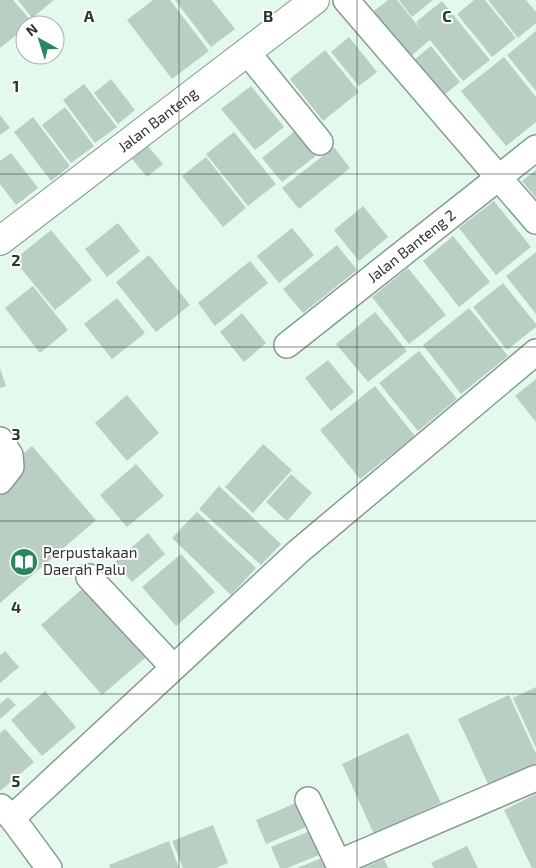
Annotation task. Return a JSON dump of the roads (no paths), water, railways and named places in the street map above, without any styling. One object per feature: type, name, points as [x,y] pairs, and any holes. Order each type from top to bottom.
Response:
[{"type":"street","name":"Jalan Banteng","points":[[0,241],[315,0]]},
{"type":"street","points":[[346,0],[536,221]]},
{"type":"street","points":[[247,52],[320,142]]},
{"type":"street","name":"Jalan Banteng 2","points":[[287,345],[536,148]]},
{"type":"street","points":[[49,868],[6,812],[173,667],[299,550],[536,352]]},
{"type":"street","points":[[0,440],[10,455],[11,467],[0,481]]},
{"type":"street","points":[[89,577],[173,667]]},
{"type":"street","points":[[308,800],[339,866],[536,778]]},
{"type":"place","name":"Perpustakaan Daerah Palu","points":[[24,562]]}]
